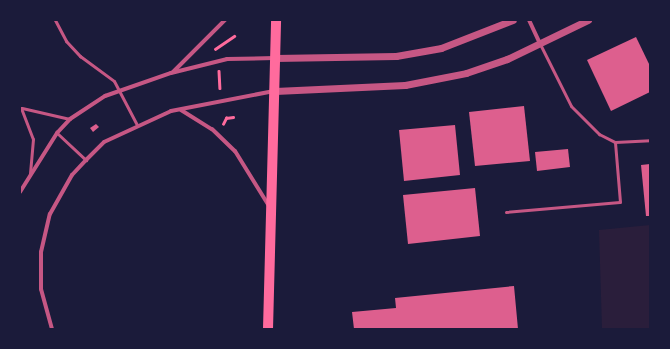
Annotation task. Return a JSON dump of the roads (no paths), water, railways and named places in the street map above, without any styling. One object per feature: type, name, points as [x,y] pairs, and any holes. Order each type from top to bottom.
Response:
[{"type":"main road","points":[[268,329],[276,20]]},
{"type":"street","points":[[171,73],[225,20]]},
{"type":"street","points":[[20,192],[57,133],[70,118],[105,96],[121,90],[171,73],[227,59],[396,56],[441,48],[513,20]]},
{"type":"street","points":[[529,20],[540,44]]},
{"type":"street","points":[[52,329],[40,289],[42,252],[50,214],[72,175],[104,142],[137,125],[180,110],[275,91],[405,86],[466,73],[507,59],[588,20]]},
{"type":"street","points":[[180,110],[212,129],[234,151],[271,210]]},
{"type":"lane","points":[[55,20],[66,40],[80,56],[105,72],[121,90],[137,125]]},
{"type":"lane","points":[[540,44],[571,106],[599,134],[615,142],[650,140]]},
{"type":"lane","points":[[21,107],[70,118]]},
{"type":"lane","points":[[21,107],[33,139],[29,177]]},
{"type":"lane","points":[[57,133],[86,160]]},
{"type":"lane","points":[[506,212],[620,202],[615,142]]}]
